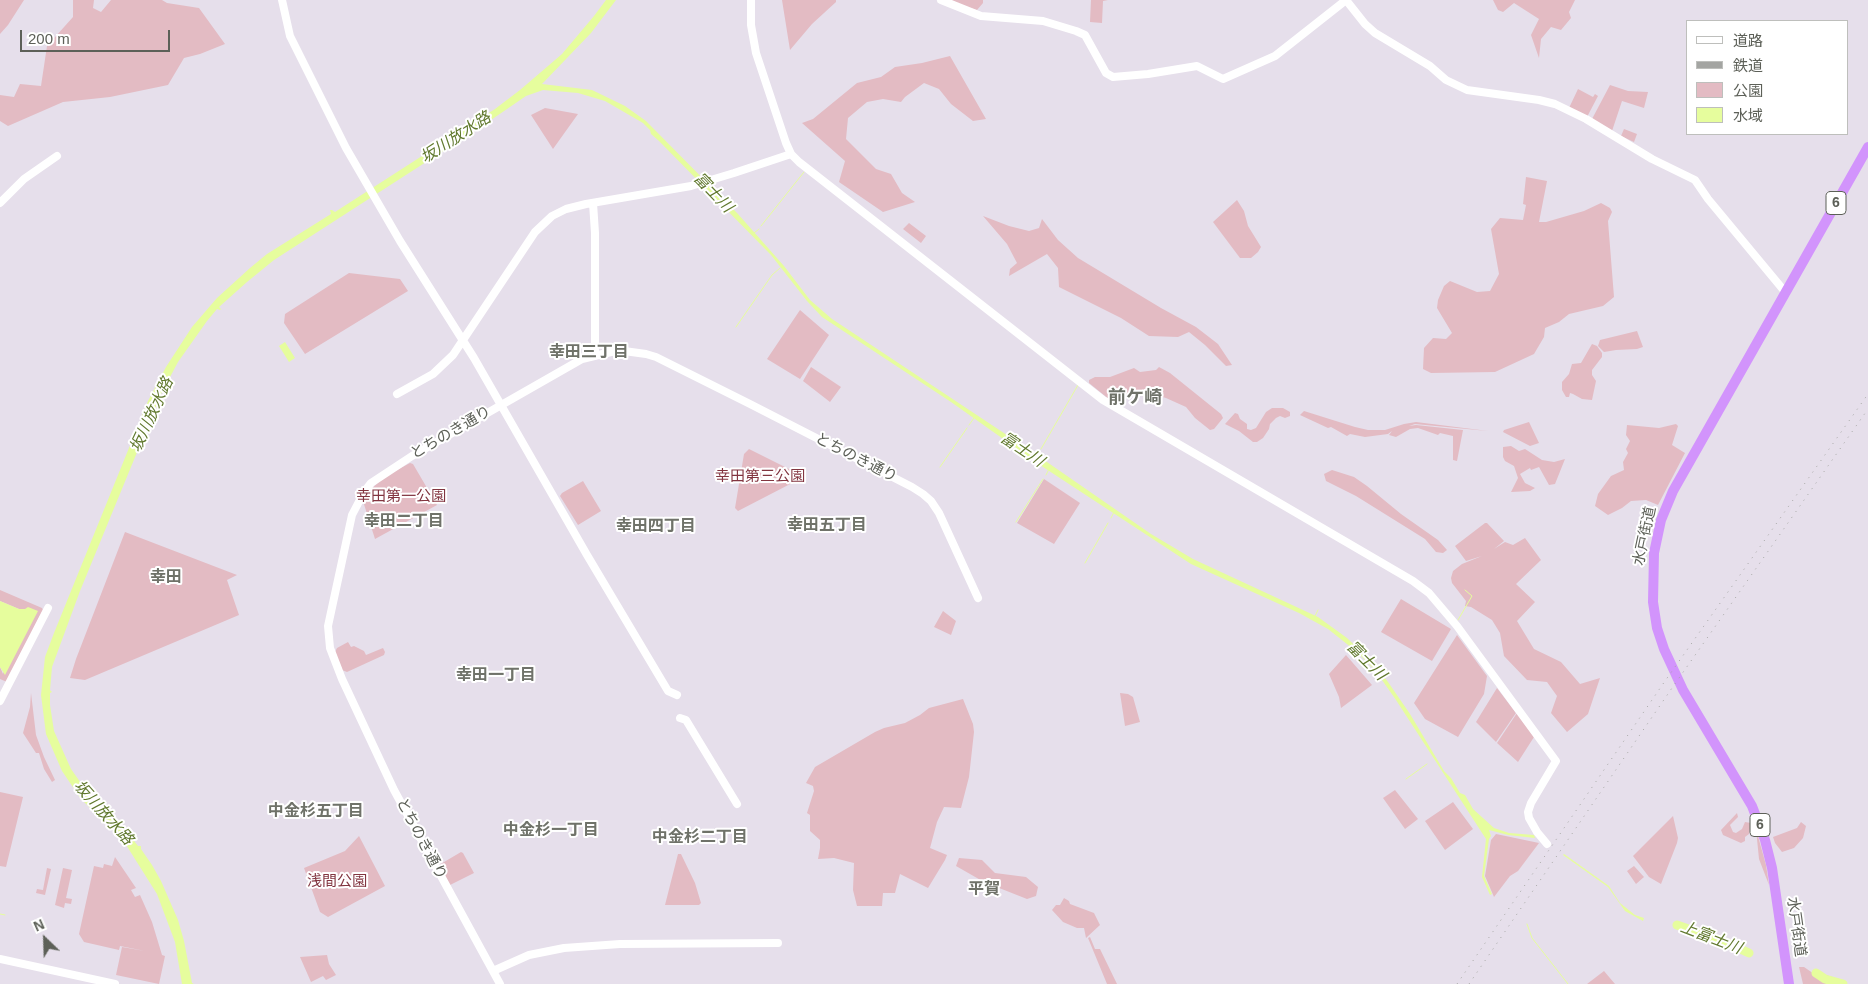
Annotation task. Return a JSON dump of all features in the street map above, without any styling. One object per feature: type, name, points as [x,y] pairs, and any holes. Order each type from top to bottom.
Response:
[{"type":"highway","name":"水戸街道","points":[[1789,984],[1772,868],[1761,827],[1744,791],[1671,668],[1660,636],[1652,591],[1654,553],[1661,520],[1681,477],[1868,147]]},
{"type":"street","points":[[282,0],[290,36],[346,148],[400,241],[463,341],[668,691],[678,695]]},
{"type":"street","points":[[751,0],[751,25],[754,45],[791,154],[1103,400],[1413,581],[1429,593],[1457,626],[1556,761],[1531,803],[1528,812],[1529,818],[1537,832],[1547,844]]},
{"type":"street","points":[[941,0],[981,16],[1043,21],[1085,35],[1106,73],[1113,77],[1148,74],[1197,66],[1223,78],[1275,56],[1346,0],[1375,34],[1430,66],[1446,80],[1467,90],[1539,100],[1554,104],[1586,119],[1652,159],[1695,180],[1708,199],[1786,293]]},
{"type":"street","points":[[397,394],[433,374],[453,355],[535,232],[560,212],[593,203],[691,186],[791,154]]},
{"type":"street","points":[[0,203],[24,179],[57,156]]},
{"type":"street","points":[[593,203],[595,233],[595,355]]},
{"type":"street","name":"とちのき通り","points":[[500,984],[383,767],[336,666],[330,648],[328,626],[352,515],[364,492],[381,475],[582,359],[624,351],[656,357],[912,487],[931,501],[939,513],[978,598]]},
{"type":"street","points":[[0,701],[48,608]]},
{"type":"street","points":[[680,718],[686,720],[738,804]]},
{"type":"street","points":[[493,972],[529,955],[564,948],[620,944],[778,942]]},
{"type":"street","points":[[0,959],[115,984]]},
{"type":"green space","points":[[0,0],[24,0],[0,34]]},
{"type":"green space","points":[[73,0],[94,0],[93,8],[101,12],[111,0],[162,0],[167,3],[199,8],[225,44],[184,58],[168,85],[110,97],[63,102],[8,126],[0,121],[0,95],[14,97],[20,84],[41,86],[47,46],[73,17]]},
{"type":"green space","points":[[782,0],[836,0],[836,2],[812,24],[790,50]]},
{"type":"green space","points":[[951,0],[983,0],[983,3],[977,10],[962,6]]},
{"type":"green space","points":[[1091,0],[1108,0],[1103,1],[1102,23],[1090,22]]},
{"type":"green space","points":[[1493,0],[1575,0],[1569,12],[1571,18],[1561,30],[1551,27],[1541,39],[1539,58],[1531,35],[1539,19],[1514,3],[1503,12],[1498,10]]},
{"type":"green space","points":[[950,56],[986,119],[973,121],[951,104],[939,89],[924,83],[901,102],[883,99],[867,102],[848,118],[846,139],[876,169],[891,174],[902,193],[915,202],[883,212],[839,182],[845,161],[802,123],[813,119],[857,83],[881,77],[895,67]]},
{"type":"green space","points":[[1610,85],[1628,91],[1648,92],[1644,108],[1622,101],[1612,131],[1592,119]]},
{"type":"green space","points":[[1578,89],[1593,97],[1595,94],[1598,96],[1587,117],[1569,108]]},
{"type":"green space","points":[[545,108],[578,114],[553,149],[531,115]]},
{"type":"green space","points":[[1624,129],[1637,134],[1634,142],[1621,136]]},
{"type":"green space","points":[[1526,177],[1547,181],[1539,222],[1546,222],[1584,211],[1601,203],[1610,208],[1612,212],[1608,221],[1614,297],[1603,306],[1569,314],[1559,322],[1545,328],[1544,337],[1534,354],[1495,372],[1431,373],[1423,369],[1424,348],[1433,338],[1446,339],[1452,333],[1437,308],[1444,286],[1450,281],[1477,292],[1490,291],[1499,274],[1491,229],[1500,218],[1523,220],[1526,205],[1523,204]]},
{"type":"green space","points":[[1237,200],[1244,211],[1248,226],[1261,247],[1251,258],[1240,258],[1213,222]]},
{"type":"green space","points":[[983,216],[1029,231],[1039,228],[1042,219],[1058,240],[1078,258],[1196,327],[1218,344],[1232,365],[1226,366],[1189,332],[1178,337],[1149,336],[1121,318],[1059,287],[1058,268],[1047,254],[1009,276],[1010,269],[1017,263],[1007,244]]},
{"type":"green space","points":[[909,223],[926,236],[921,243],[903,229]]},
{"type":"green space","points":[[349,273],[400,279],[408,291],[305,354],[284,323],[285,314]]},
{"type":"green space","points":[[800,310],[829,335],[800,379],[767,359]]},
{"type":"green space","points":[[1637,331],[1643,347],[1604,352],[1598,346],[1600,340]]},
{"type":"green space","points":[[1592,344],[1597,346],[1602,353],[1602,357],[1592,370],[1592,375],[1596,381],[1592,400],[1582,399],[1570,393],[1569,397],[1566,397],[1562,390],[1562,382],[1569,374],[1572,364],[1581,363]]},
{"type":"green space","points":[[811,367],[841,387],[830,402],[803,381]]},
{"type":"green space","points":[[1159,367],[1170,373],[1221,414],[1223,418],[1214,429],[1210,430],[1195,418],[1186,407],[1166,398],[1153,394],[1137,394],[1110,400],[1089,383],[1089,380],[1095,377],[1110,377],[1134,368],[1140,372],[1156,370]]},
{"type":"green space","points":[[1272,408],[1283,408],[1290,412],[1290,416],[1276,418],[1270,424],[1263,438],[1257,442],[1253,442],[1239,431],[1225,424],[1235,413],[1247,424],[1247,429],[1251,430],[1256,428],[1266,412]]},
{"type":"green space","points":[[1304,411],[1368,430],[1385,430],[1416,422],[1488,431],[1415,424],[1409,426],[1416,425],[1463,430],[1457,461],[1453,460],[1453,436],[1440,433],[1438,435],[1418,428],[1410,429],[1396,437],[1389,435],[1392,431],[1388,434],[1365,437],[1350,434],[1347,436],[1331,427],[1328,428],[1300,415]]},
{"type":"green space","points":[[1529,422],[1539,443],[1530,446],[1503,432],[1504,430]]},
{"type":"green space","points":[[1676,424],[1678,426],[1672,445],[1685,453],[1658,505],[1646,500],[1631,501],[1608,515],[1595,506],[1598,494],[1611,476],[1624,470],[1623,462],[1628,453],[1626,449],[1630,441],[1626,435],[1627,425],[1659,428]]},
{"type":"green space","points":[[1511,446],[1519,451],[1525,449],[1542,460],[1554,462],[1565,459],[1555,484],[1549,485],[1539,467],[1531,470],[1530,468],[1520,474],[1525,483],[1535,488],[1530,491],[1511,492],[1518,478],[1514,466],[1505,461],[1503,457],[1503,447]]},
{"type":"green space","name":"幸田第三公園","points":[[749,449],[795,472],[798,479],[738,511],[735,508],[744,454]]},
{"type":"green space","name":"幸田第一公園","points":[[410,463],[413,464],[437,505],[375,539],[362,498],[384,477]]},
{"type":"green space","points":[[1332,470],[1354,477],[1367,486],[1401,514],[1438,540],[1447,550],[1443,553],[1436,552],[1425,539],[1356,496],[1326,481],[1324,474]]},
{"type":"green space","points":[[1044,479],[1080,503],[1054,544],[1017,523]]},
{"type":"green space","points":[[583,481],[601,511],[578,525],[560,496]]},
{"type":"green space","points":[[1485,523],[1504,541],[1494,549],[1505,542],[1513,545],[1525,538],[1541,560],[1516,584],[1535,602],[1517,621],[1534,649],[1561,662],[1580,684],[1600,678],[1588,714],[1567,732],[1551,713],[1557,696],[1547,682],[1527,680],[1504,656],[1500,633],[1492,620],[1471,607],[1465,606],[1466,601],[1452,583],[1453,571],[1462,564],[1482,556],[1466,561],[1455,546]]},
{"type":"green space","points":[[125,532],[237,575],[227,580],[239,615],[85,680],[70,678],[76,659]]},
{"type":"green space","points":[[0,590],[43,610],[7,682],[0,679],[0,667],[3,674],[25,609],[19,609],[0,601]]},
{"type":"green space","points":[[1401,599],[1451,629],[1432,661],[1381,632]]},
{"type":"green space","points":[[943,611],[956,621],[951,635],[934,627]]},
{"type":"green space","points":[[1457,635],[1487,676],[1484,694],[1458,737],[1425,719],[1414,703]]},
{"type":"green space","points":[[348,642],[351,647],[354,646],[364,651],[366,655],[383,648],[385,652],[384,655],[347,672],[342,670],[335,652],[337,648]]},
{"type":"green space","points":[[1346,655],[1372,685],[1341,708],[1339,697],[1329,674]]},
{"type":"green space","points":[[1497,688],[1516,713],[1496,742],[1476,722]]},
{"type":"green space","points":[[31,693],[36,735],[55,780],[52,782],[44,769],[39,753],[36,753],[23,733],[30,707]]},
{"type":"green space","points":[[1120,693],[1133,697],[1140,722],[1125,726]]},
{"type":"green space","points":[[963,699],[973,724],[974,732],[969,777],[961,808],[944,807],[937,822],[930,848],[947,855],[945,860],[928,888],[900,874],[895,893],[883,893],[882,906],[857,906],[853,890],[854,863],[834,858],[818,859],[820,840],[810,831],[810,815],[807,813],[814,791],[813,786],[806,783],[815,767],[875,732],[905,723],[929,708]]},
{"type":"green space","points":[[1517,713],[1534,737],[1518,762],[1497,743]]},
{"type":"green space","points":[[1395,790],[1418,819],[1405,829],[1383,798]]},
{"type":"green space","points":[[0,792],[23,797],[6,867],[0,866]]},
{"type":"green space","points":[[1453,802],[1473,829],[1445,850],[1425,821]]},
{"type":"green space","points":[[1737,813],[1738,817],[1730,825],[1733,832],[1736,833],[1742,829],[1745,822],[1751,823],[1749,834],[1745,837],[1745,841],[1741,843],[1723,835],[1721,830]]},
{"type":"green space","points":[[1673,816],[1678,838],[1661,884],[1649,877],[1633,856]]},
{"type":"green space","points":[[1801,822],[1806,826],[1803,838],[1794,848],[1782,852],[1773,837],[1797,828]]},
{"type":"green space","points":[[1756,829],[1766,865],[1769,885],[1759,859]]},
{"type":"green space","points":[[1496,834],[1539,843],[1518,871],[1510,876],[1494,897],[1485,876],[1491,840]]},
{"type":"green space","name":"浅間公園","points":[[359,836],[385,886],[328,917],[320,912],[304,868],[345,851]]},
{"type":"green space","points":[[461,852],[474,873],[450,885],[439,865]]},
{"type":"green space","points":[[678,854],[681,854],[695,883],[701,903],[699,905],[665,905]]},
{"type":"green space","points":[[115,857],[136,888],[131,890],[135,897],[140,895],[152,922],[162,955],[165,956],[159,984],[116,975],[122,947],[145,951],[120,946],[119,950],[84,942],[79,934],[94,866],[103,868],[104,864],[112,866]]},
{"type":"green space","points":[[959,858],[982,860],[995,873],[1026,877],[1038,887],[1036,896],[1027,899],[984,882],[956,866]]},
{"type":"green space","points":[[1634,866],[1644,877],[1636,884],[1627,871]]},
{"type":"green space","points":[[47,868],[51,869],[45,895],[36,893],[37,889],[43,890]]},
{"type":"green space","points":[[63,868],[72,870],[66,898],[72,899],[71,904],[65,903],[64,908],[55,905]]},
{"type":"green space","points":[[1064,898],[1070,904],[1094,913],[1100,925],[1086,938],[1084,928],[1077,928],[1063,922],[1052,910],[1056,905],[1060,905]]},
{"type":"green space","points":[[1090,937],[1095,949],[1100,949],[1117,984],[1107,984],[1088,938]]},
{"type":"green space","points":[[327,955],[329,964],[336,975],[326,980],[323,976],[311,982],[300,957]]},
{"type":"green space","points":[[1799,967],[1804,967],[1820,978],[1821,981],[1826,975],[1845,981],[1843,984],[1803,984]]},
{"type":"green space","points":[[1604,971],[1615,984],[1587,984]]},
{"type":"water","name":"坂川放水路","points":[[606,0],[616,0],[591,33],[542,84],[592,90],[625,106],[646,121],[738,214],[784,266],[810,300],[832,319],[1031,451],[1151,534],[1193,559],[1318,617],[1347,638],[1373,663],[1388,682],[1410,714],[1444,771],[1451,778],[1460,793],[1465,795],[1473,809],[1494,828],[1509,833],[1534,835],[1535,838],[1508,835],[1489,830],[1491,836],[1484,876],[1492,894],[1490,895],[1482,877],[1486,839],[1396,700],[1375,670],[1357,652],[1328,629],[1299,613],[1191,564],[1040,465],[951,402],[822,317],[771,255],[651,134],[650,130],[643,123],[605,101],[578,93],[543,90],[526,96],[472,133],[472,135],[468,135],[274,260],[219,307],[220,310],[217,309],[178,362],[161,394],[80,591],[52,667],[50,705],[54,731],[71,769],[83,786],[122,825],[138,846],[141,846],[161,881],[178,920],[192,983],[194,984],[182,984],[175,942],[157,894],[123,840],[81,799],[62,771],[46,734],[41,695],[45,657],[148,401],[166,367],[192,327],[217,298],[250,268],[267,254],[331,214],[330,210],[335,212],[495,109],[562,54]]},
{"type":"water","points":[[285,342],[295,358],[289,362],[279,346]]},
{"type":"water","points":[[0,601],[19,609],[28,607],[38,611],[5,675],[0,667]]},
{"type":"water","points":[[1564,854],[1609,886],[1620,903],[1635,915],[1644,918],[1643,921],[1625,911],[1608,887]]},
{"type":"water","points":[[1720,938],[1748,951],[1746,954],[1719,941]]},
{"type":"waterway","points":[[761,226],[804,172]]},
{"type":"waterway","name":"富士川","points":[[754,233],[759,229]]},
{"type":"waterway","points":[[736,327],[772,275],[780,268]]},
{"type":"waterway","points":[[1041,449],[1078,385]]},
{"type":"waterway","points":[[969,425],[974,418]]},
{"type":"waterway","points":[[940,467],[967,428]]},
{"type":"waterway","name":"富士川","points":[[1036,458],[1039,452]]},
{"type":"waterway","points":[[1046,475],[1049,469]]},
{"type":"waterway","points":[[1016,522],[1043,479]]},
{"type":"waterway","points":[[1111,518],[1114,512]]},
{"type":"waterway","points":[[1085,563],[1108,523]]},
{"type":"waterway","points":[[1458,620],[1472,596],[1465,590]]},
{"type":"waterway","points":[[1315,616],[1318,610]]},
{"type":"waterway","points":[[1406,779],[1427,764]]},
{"type":"waterway","points":[[0,914],[5,915]]},
{"type":"waterway","points":[[1527,924],[1532,938],[1568,984]]},
{"type":"waterway","name":"上富士川","points":[[1677,925],[1725,942],[1749,953]]},
{"type":"waterway","name":"上富士川","points":[[1816,973],[1825,979],[1843,984]]},
{"type":"railway","points":[[1457,984],[1665,681],[1868,394]]},
{"type":"railway","points":[[1469,984],[1672,688],[1868,409]]},
{"type":"district","name":"幸田三丁目","points":[[589,353]]},
{"type":"district","name":"前ケ崎","points":[[1135,398]]},
{"type":"district","name":"幸田二丁目","points":[[404,522]]},
{"type":"district","name":"幸田五丁目","points":[[827,526]]},
{"type":"district","name":"幸田四丁目","points":[[656,527]]},
{"type":"district","name":"幸田","points":[[166,578]]},
{"type":"district","name":"幸田一丁目","points":[[496,676]]},
{"type":"district","name":"中金杉五丁目","points":[[316,812]]},
{"type":"district","name":"中金杉一丁目","points":[[551,831]]},
{"type":"district","name":"中金杉二丁目","points":[[700,838]]},
{"type":"district","name":"平賀","points":[[984,890]]}]
